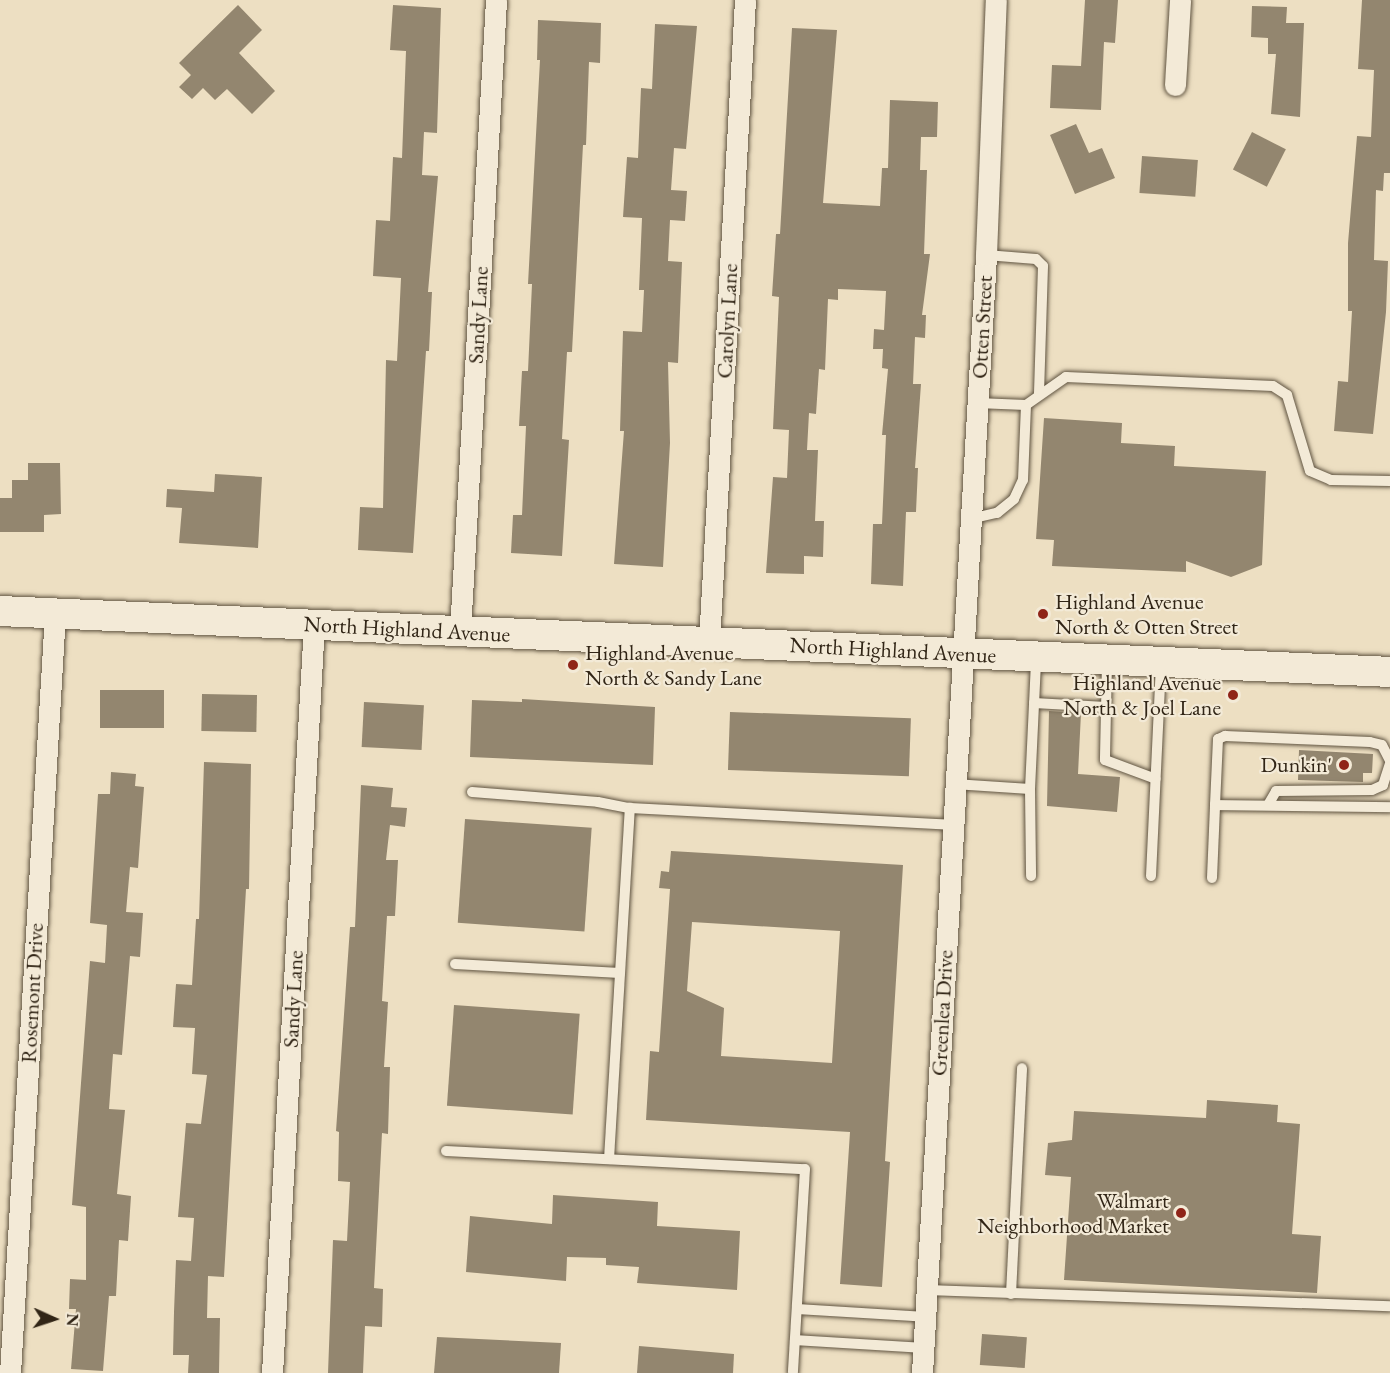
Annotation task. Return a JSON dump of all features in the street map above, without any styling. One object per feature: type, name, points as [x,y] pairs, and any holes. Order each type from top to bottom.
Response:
[{"type":"street","name":"Sandy Lane","points":[[460,631],[496,0]]},
{"type":"street","name":"Carolyn Lane","points":[[709,642],[745,0]]},
{"type":"street","name":"Otten Street","points":[[962,654],[986,255],[996,0]]},
{"type":"street","points":[[1175,86],[1180,0]]},
{"type":"street","name":"North Highland Avenue","points":[[0,611],[1390,672]]},
{"type":"street","name":"Rosemont Drive","points":[[10,1373],[55,614]]},
{"type":"street","name":"Sandy Lane","points":[[272,1373],[314,624]]},
{"type":"street","name":"Greenlea Drive","points":[[922,1373],[962,654]]},
{"type":"lane","points":[[986,255],[1036,259],[1045,271],[1039,395]]},
{"type":"lane","points":[[977,404],[1026,405],[1066,377],[1274,386],[1287,395],[1311,471],[1331,480],[1390,481]]},
{"type":"lane","points":[[970,519],[997,513],[1014,499],[1023,480],[1026,405]]},
{"type":"lane","points":[[1031,876],[1030,789],[1036,656]]},
{"type":"lane","points":[[1107,659],[1105,760],[1156,779]]},
{"type":"lane","points":[[1151,876],[1161,661]]},
{"type":"lane","points":[[1034,704],[1106,707]]},
{"type":"lane","points":[[1212,878],[1218,739],[1370,742],[1382,745],[1390,763],[1383,785],[1372,790],[1276,791],[1268,805]]},
{"type":"lane","points":[[954,784],[1030,789]]},
{"type":"lane","points":[[472,792],[598,802],[630,808],[951,825]]},
{"type":"lane","points":[[1215,805],[1390,807]]},
{"type":"lane","points":[[609,1159],[630,808]]},
{"type":"lane","points":[[455,964],[620,973]]},
{"type":"lane","points":[[1011,1294],[1022,1068]]},
{"type":"lane","points":[[446,1151],[805,1169],[793,1373]]},
{"type":"lane","points":[[927,1290],[1390,1306]]},
{"type":"lane","points":[[797,1309],[926,1317]]},
{"type":"lane","points":[[795,1340],[924,1348]]},
{"type":"building","points":[[1085,0],[1118,0],[1115,43],[1104,42],[1101,110],[1050,108],[1052,65],[1081,66]]},
{"type":"building","points":[[1362,0],[1390,0],[1390,173],[1384,173],[1383,191],[1376,190],[1374,260],[1388,261],[1386,312],[1373,434],[1334,431],[1338,381],[1348,382],[1352,311],[1348,311],[1348,243],[1357,136],[1371,137],[1374,70],[1358,69]]},
{"type":"building","points":[[238,5],[262,30],[239,53],[275,91],[252,114],[227,89],[215,100],[203,88],[192,99],[179,87],[191,75],[179,63]]},
{"type":"building","points":[[393,5],[441,8],[437,133],[424,132],[422,175],[438,176],[428,292],[432,292],[429,351],[426,351],[413,553],[358,550],[360,507],[383,508],[386,360],[397,361],[401,278],[373,276],[376,220],[390,221],[393,157],[402,158],[406,51],[390,50]]},
{"type":"building","points":[[1252,6],[1287,7],[1286,23],[1304,23],[1300,117],[1271,114],[1276,54],[1268,54],[1268,38],[1251,37]]},
{"type":"building","points":[[538,20],[601,23],[600,63],[589,62],[586,145],[583,145],[572,352],[567,352],[562,439],[569,440],[562,556],[511,553],[513,515],[522,515],[526,426],[519,426],[522,371],[528,371],[532,284],[528,284],[540,60],[537,60]]},
{"type":"building","points":[[655,24],[697,26],[686,149],[674,148],[671,190],[687,191],[685,221],[670,220],[668,261],[682,262],[678,363],[668,362],[670,443],[663,567],[614,564],[624,431],[620,431],[623,331],[642,332],[644,290],[639,290],[642,218],[623,217],[627,157],[638,158],[641,88],[652,89]]},
{"type":"building","points":[[792,28],[837,30],[823,203],[880,206],[882,168],[888,168],[890,100],[938,102],[937,137],[921,137],[920,170],[927,170],[924,254],[930,254],[922,315],[926,315],[925,338],[915,337],[913,384],[921,384],[915,468],[918,468],[916,512],[906,512],[903,586],[871,584],[873,524],[882,524],[886,435],[882,435],[888,369],[882,368],[883,349],[873,349],[874,329],[884,330],[886,291],[838,289],[838,300],[828,299],[825,370],[819,369],[816,414],[809,413],[807,450],[818,450],[815,521],[824,521],[823,557],[804,556],[804,574],[766,573],[773,477],[787,478],[789,430],[773,429],[779,297],[772,296],[776,234],[780,234]]},
{"type":"building","points":[[1076,124],[1089,153],[1102,148],[1115,178],[1075,194],[1050,135]]},
{"type":"building","points":[[1252,132],[1286,149],[1267,187],[1233,169]]},
{"type":"building","points":[[1142,156],[1198,160],[1195,197],[1139,193]]},
{"type":"building","points":[[1044,418],[1122,423],[1121,443],[1175,446],[1174,466],[1266,471],[1262,565],[1231,577],[1186,561],[1186,572],[1052,566],[1054,540],[1036,539]]},
{"type":"building","points":[[28,463],[60,463],[61,514],[44,515],[44,532],[0,532],[0,498],[12,498],[12,480],[28,480]]},
{"type":"building","points":[[215,474],[262,477],[258,548],[179,543],[182,508],[166,507],[167,489],[214,492]]},
{"type":"building","points":[[100,690],[164,690],[164,728],[100,728]]},
{"type":"building","points":[[202,694],[257,695],[256,732],[201,731]]},
{"type":"building","points":[[522,699],[655,707],[653,765],[470,757],[472,700],[522,702]]},
{"type":"building","points":[[364,702],[424,705],[422,750],[362,747]]},
{"type":"building","points":[[1049,711],[1081,713],[1078,774],[1120,777],[1117,812],[1047,806]]},
{"type":"building","points":[[730,712],[911,718],[909,776],[728,770]]},
{"type":"building","points":[[1299,750],[1373,754],[1372,773],[1363,773],[1363,782],[1298,780]]},
{"type":"building","points":[[204,762],[251,764],[249,889],[246,889],[224,1277],[208,1276],[207,1318],[220,1318],[219,1373],[188,1373],[189,1355],[173,1355],[176,1260],[191,1261],[194,1218],[178,1217],[186,1123],[201,1124],[207,1075],[192,1074],[195,1028],[173,1027],[176,984],[192,985],[196,919],[199,919]]},
{"type":"building","points":[[111,772],[136,774],[135,786],[144,787],[138,868],[130,867],[126,912],[143,913],[140,957],[130,956],[122,1055],[113,1054],[109,1109],[125,1110],[117,1194],[131,1196],[128,1241],[119,1240],[116,1296],[109,1296],[103,1371],[71,1369],[76,1309],[69,1309],[70,1279],[86,1280],[86,1207],[72,1205],[90,961],[105,963],[107,925],[90,923],[98,794],[110,794]]},
{"type":"building","points":[[361,785],[393,788],[391,807],[407,808],[405,827],[390,825],[386,860],[398,860],[395,916],[387,916],[382,1001],[388,1002],[384,1067],[390,1067],[388,1134],[382,1133],[374,1288],[383,1289],[382,1327],[365,1326],[363,1373],[328,1373],[333,1240],[347,1241],[350,1182],[338,1181],[339,1132],[336,1131],[350,927],[355,927]]},
{"type":"building","points":[[465,819],[592,828],[584,932],[458,923]]},
{"type":"building","points":[[671,851],[903,865],[885,1161],[890,1162],[882,1287],[840,1284],[850,1132],[646,1120],[650,1051],[659,1052],[670,889],[659,888],[661,871],[669,872]],"holes":[[[692,922],[840,931],[832,1063],[721,1056],[724,1008],[687,991]]]},
{"type":"building","points":[[454,1005],[580,1014],[573,1115],[447,1106]]},
{"type":"building","points":[[1207,1100],[1278,1105],[1277,1122],[1300,1124],[1292,1234],[1321,1236],[1317,1293],[1064,1280],[1071,1177],[1045,1175],[1048,1143],[1072,1140],[1074,1111],[1206,1118]]},
{"type":"building","points":[[553,1195],[658,1202],[657,1226],[740,1231],[737,1290],[637,1283],[639,1267],[606,1265],[606,1258],[567,1257],[566,1281],[466,1272],[470,1216],[552,1224]]},
{"type":"building","points":[[982,1334],[1027,1337],[1025,1368],[980,1365]]},
{"type":"building","points":[[437,1337],[561,1343],[559,1373],[434,1373]]},
{"type":"building","points":[[639,1346],[734,1354],[733,1373],[637,1373]]},
{"type":"place","name":"Highland Avenue North & Otten Street","points":[[1043,614]]},
{"type":"place","name":"Highland Avenue North & Sandy Lane","points":[[573,665]]},
{"type":"place","name":"Highland Avenue North & Joel Lane","points":[[1233,695]]},
{"type":"place","name":"Dunkin'","points":[[1344,765]]},
{"type":"place","name":"Walmart Neighborhood Market","points":[[1181,1213]]}]
